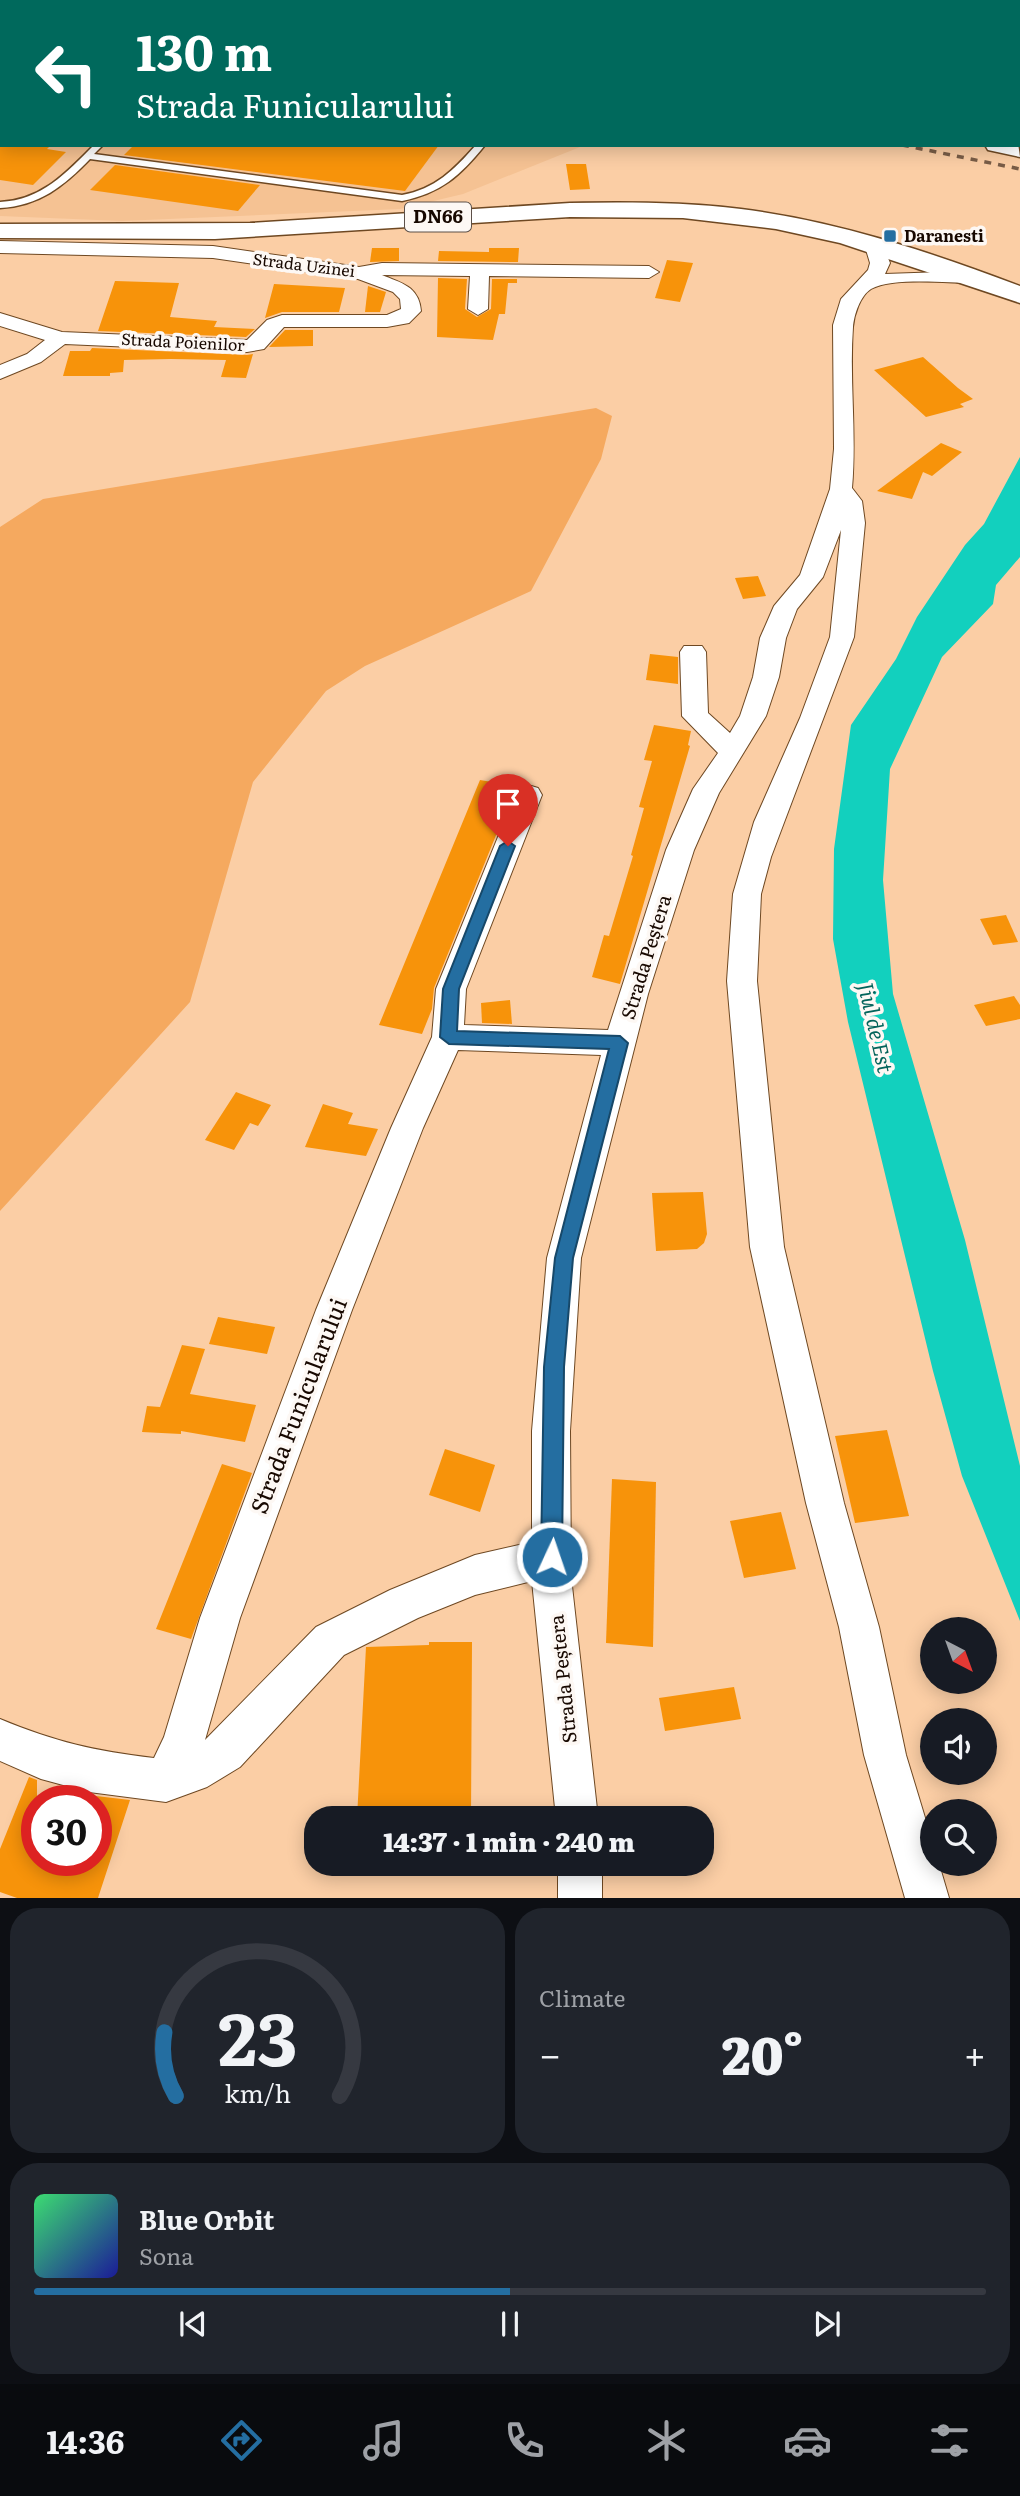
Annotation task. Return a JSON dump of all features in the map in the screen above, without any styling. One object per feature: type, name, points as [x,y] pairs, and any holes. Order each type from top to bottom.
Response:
[{"type":"main road","name":"DN66","points":[[0,231],[223,231],[472,215],[663,210],[775,221],[873,243],[1020,295]]},
{"type":"street","points":[[693,652],[695,716],[727,761],[753,716],[766,677],[773,638],[786,606],[811,577],[841,489],[845,449],[843,325],[846,307],[877,272],[880,263],[873,243]]},
{"type":"street","name":"Strada Uzinei","points":[[0,247],[213,253],[359,273],[382,269],[649,272]]},
{"type":"street","points":[[478,309],[480,270]]},
{"type":"street","name":"Strada Poienilor","points":[[0,318],[60,338],[247,346],[257,345],[274,324],[282,321],[387,321],[402,319],[411,311],[410,298],[400,288],[359,273]]},
{"type":"street","points":[[864,285],[895,278],[963,273]]},
{"type":"street","points":[[0,373],[34,358],[60,338]]},
{"type":"street","points":[[841,489],[851,500],[853,523],[842,637],[813,718],[768,822],[757,857],[747,894],[742,981],[767,1247],[825,1503],[859,1627],[885,1755],[927,1898]]},
{"type":"street","name":"Strada Peștera","points":[[576,1806],[551,1577],[554,1367],[564,1258],[620,1043],[680,849],[707,789],[727,761]]},
{"type":"street","name":"Strada Funicularului","points":[[166,1781],[184,1740],[220,1618],[334,1310],[407,1128],[449,1037],[451,989],[528,794]]},
{"type":"street","points":[[449,1037],[620,1043]]},
{"type":"street","points":[[0,1740],[41,1758],[89,1771],[166,1781],[192,1772],[225,1752],[330,1641],[404,1604],[475,1575],[552,1557]]},
{"type":"street","points":[[580,1876],[580,1898]]},
{"type":"lane","points":[[0,205],[37,199],[54,189],[97,147]]},
{"type":"lane","points":[[88,156],[402,198],[423,195],[450,181],[479,147]]},
{"type":"lane","points":[[0,195],[37,199]]},
{"type":"shaded area","points":[[0,147],[580,147],[463,194],[400,209],[122,221],[0,216]]},
{"type":"shaded area","points":[[596,408],[612,416],[601,459],[531,591],[365,666],[326,691],[253,782],[190,1002],[0,1211],[0,527],[43,499]]},
{"type":"water","name":"Jiul de Est","points":[[1020,457],[1020,557],[996,585],[993,604],[942,657],[890,769],[883,880],[893,994],[965,1240],[1020,1466],[1020,1621],[962,1476],[933,1371],[848,1022],[833,939],[834,849],[851,725],[896,659],[917,617],[965,545],[984,524]]},
{"type":"building","points":[[0,147],[49,147],[47,149],[66,152],[33,185],[0,180]]},
{"type":"building","points":[[132,147],[438,147],[405,191],[124,155]]},
{"type":"building","points":[[566,164],[586,164],[590,189],[570,190]]},
{"type":"building","points":[[115,165],[260,185],[238,211],[90,190]]},
{"type":"building","points":[[372,248],[399,248],[399,261],[370,262]]},
{"type":"building","points":[[489,248],[519,248],[518,262],[438,261],[439,251],[489,252]]},
{"type":"building","points":[[667,260],[693,263],[680,302],[655,298]]},
{"type":"building","points":[[438,278],[467,279],[465,309],[477,317],[491,309],[492,279],[517,279],[517,283],[508,283],[505,314],[499,314],[493,340],[437,337]]},
{"type":"building","points":[[115,281],[179,283],[170,317],[217,321],[214,327],[255,329],[246,337],[98,331]]},
{"type":"building","points":[[274,284],[345,288],[339,312],[282,312],[265,318]]},
{"type":"building","points":[[368,286],[386,292],[380,312],[365,312]]},
{"type":"building","points":[[285,330],[313,330],[313,346],[269,347]]},
{"type":"building","points":[[92,348],[253,354],[246,378],[221,377],[226,360],[171,359],[124,360],[123,372],[110,373],[110,376],[63,376],[70,351],[90,351]]},
{"type":"building","points":[[923,357],[973,399],[960,404],[964,407],[926,417],[874,370]]},
{"type":"building","points":[[941,443],[962,452],[932,476],[923,472],[912,499],[877,491]]},
{"type":"building","points":[[758,576],[766,596],[743,599],[735,578]]},
{"type":"building","points":[[650,654],[678,657],[678,684],[646,680]]},
{"type":"building","points":[[654,725],[691,731],[690,746],[620,984],[592,977],[604,935],[609,936],[633,856],[631,855],[644,808],[639,807],[652,761],[644,760]]},
{"type":"building","points":[[480,780],[516,786],[434,988],[432,1009],[422,1034],[379,1025]]},
{"type":"building","points":[[1006,915],[1018,942],[993,945],[980,919]]},
{"type":"building","points":[[1014,996],[1020,1005],[1020,1019],[986,1026],[974,1005]]},
{"type":"building","points":[[510,1000],[512,1024],[482,1023],[481,1003]]},
{"type":"building","points":[[236,1092],[271,1105],[258,1126],[250,1123],[234,1150],[205,1140]]},
{"type":"building","points":[[323,1104],[353,1113],[348,1124],[378,1129],[366,1156],[305,1147]]},
{"type":"building","points":[[703,1192],[707,1234],[704,1243],[697,1249],[656,1251],[652,1193]]},
{"type":"building","points":[[218,1317],[275,1327],[267,1354],[209,1344]]},
{"type":"building","points":[[182,1345],[205,1349],[190,1394],[256,1405],[245,1442],[181,1431],[181,1434],[142,1432],[147,1406],[160,1407]]},
{"type":"building","points":[[887,1430],[909,1516],[855,1523],[835,1436]]},
{"type":"building","points":[[445,1449],[495,1465],[480,1512],[429,1495]]},
{"type":"building","points":[[222,1464],[252,1473],[191,1639],[156,1629]]},
{"type":"building","points":[[612,1479],[656,1482],[653,1647],[606,1643]]},
{"type":"building","points":[[781,1512],[796,1569],[744,1578],[730,1521]]},
{"type":"building","points":[[429,1642],[472,1642],[471,1806],[358,1806],[366,1647],[429,1645]]},
{"type":"building","points":[[734,1687],[741,1719],[665,1731],[659,1698]]},
{"type":"building","points":[[29,1777],[37,1780],[37,1785],[26,1785]]},
{"type":"building","points":[[21,1797],[21,1876],[105,1876],[98,1898],[17,1898],[0,1892],[0,1849]]},
{"type":"building","points":[[112,1798],[130,1800],[112,1855]]},
{"type":"railway","points":[[912,147],[1020,169]]},
{"type":"place","name":"Daranesti","points":[[890,236]]},
{"type":"route","points":[[508,846],[451,989],[449,1037],[620,1043],[564,1258],[551,1431],[554,1519],[552,1557]]}]
